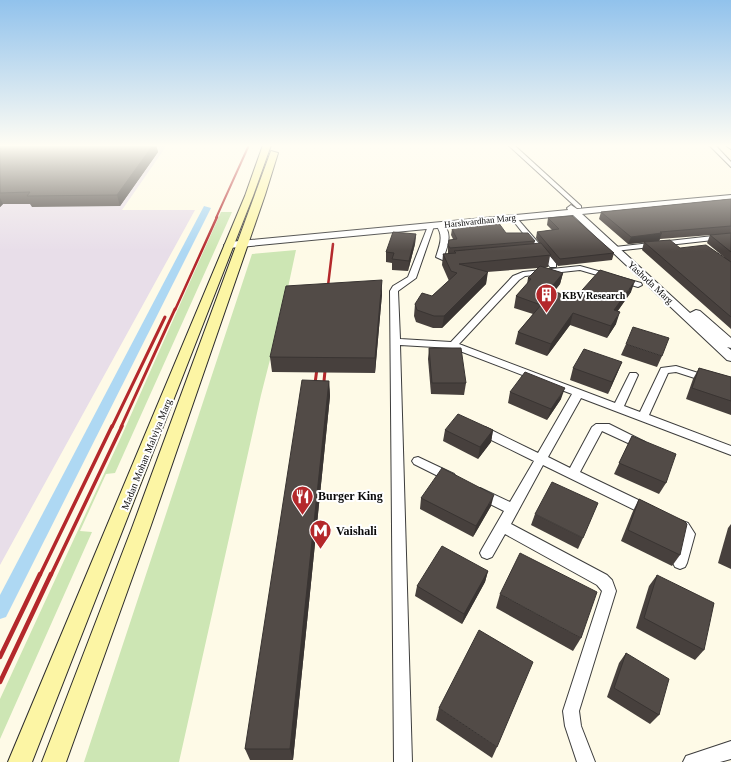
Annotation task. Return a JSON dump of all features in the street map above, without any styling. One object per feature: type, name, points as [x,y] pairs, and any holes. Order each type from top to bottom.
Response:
[{"type":"main road","name":"Madan Mohan Malviya Marg","points":[[54,762],[141,528],[238,241],[257,181]]},
{"type":"main road","name":"Madan Mohan Malviya Marg","points":[[20,762],[263,181]]},
{"type":"street","points":[[544,181],[577,209]]},
{"type":"street","points":[[548,181],[577,209]]},
{"type":"street","name":"Harshvardhan Marg","points":[[238,241],[435,225],[731,192]]},
{"type":"street","name":"Harshvardhan Marg","points":[[238,241],[577,209],[731,197]]},
{"type":"street","name":"Yashoda Marg","points":[[577,209],[731,344]]},
{"type":"street","points":[[513,217],[538,252],[554,265]]},
{"type":"street","points":[[403,762],[394,289],[412,278],[435,225],[446,232],[441,258],[447,260],[463,259]]},
{"type":"street","points":[[620,248],[731,236]]},
{"type":"street","points":[[693,240],[706,250]]},
{"type":"street","name":"Yashoda Marg","points":[[620,248],[731,357]]},
{"type":"street","points":[[453,345],[516,278],[523,274],[580,268],[638,285]]},
{"type":"street","points":[[395,342],[453,345],[643,416],[731,451]]},
{"type":"street","points":[[643,416],[664,370],[676,369],[717,382]]},
{"type":"street","points":[[618,407],[633,375]]},
{"type":"street","points":[[487,553],[579,392]]},
{"type":"street","points":[[473,427],[683,527],[688,534],[680,563]]},
{"type":"street","points":[[573,474],[593,436],[600,427],[605,427],[628,439],[655,450]]},
{"type":"street","points":[[418,461],[458,482]]},
{"type":"street","points":[[472,488],[512,509]]},
{"type":"street","points":[[503,526],[602,580],[608,585],[609,591],[571,711],[573,726],[586,762]]},
{"type":"street","points":[[699,761],[731,750]]},
{"type":"shaded area","points":[[0,181],[142,181],[122,210],[195,210],[0,565]]},
{"type":"green space","points":[[221,212],[232,212],[115,473],[106,474],[80,531],[92,532],[0,739],[0,699],[122,435]]},
{"type":"green space","points":[[296,250],[286,297],[261,395],[179,762],[84,762],[252,254]]},
{"type":"building","points":[[0,181],[127,181],[117,195],[27,196],[30,192],[0,193]]},
{"type":"building","points":[[731,199],[731,226],[660,232],[662,233],[631,237],[601,212]]},
{"type":"building","points":[[572,216],[614,253],[560,259],[537,232],[559,229],[548,218]]},
{"type":"building","points":[[498,222],[506,233],[528,233],[535,241],[450,248],[448,245],[449,240],[457,239],[452,229],[464,227],[462,226]]},
{"type":"building","points":[[393,232],[416,234],[409,261],[392,259],[394,253],[386,252]]},
{"type":"building","points":[[731,233],[731,252],[710,235]]},
{"type":"building","points":[[670,240],[680,248],[706,245],[731,262],[731,317],[644,242]]},
{"type":"building","points":[[541,243],[551,255],[459,264],[488,272],[444,316],[434,316],[417,310],[415,304],[422,293],[432,296],[457,273],[451,271],[443,254],[456,253],[454,251]]},
{"type":"building","points":[[540,266],[563,273],[549,290],[575,298],[600,270],[635,281],[614,310],[620,312],[611,326],[573,313],[551,344],[518,332],[541,305],[516,296],[531,279],[528,278]]},
{"type":"building","points":[[382,280],[375,358],[270,357],[286,286]]},
{"type":"building","points":[[633,327],[669,338],[662,356],[626,344]]},
{"type":"building","points":[[429,348],[461,348],[466,383],[432,383]]},
{"type":"building","points":[[584,349],[622,362],[612,382],[573,368]]},
{"type":"building","points":[[699,368],[731,377],[731,401],[692,388]]},
{"type":"building","points":[[525,372],[565,388],[551,409],[510,392]]},
{"type":"building","name":"Vaishali","points":[[302,380],[329,381],[290,749],[245,749]]},
{"type":"building","points":[[458,414],[493,430],[480,447],[445,430]]},
{"type":"building","points":[[632,436],[676,454],[666,483],[619,463]]},
{"type":"building","points":[[442,468],[494,495],[476,526],[421,498]]},
{"type":"building","points":[[552,482],[598,503],[583,538],[535,514]]},
{"type":"building","points":[[639,499],[684,521],[687,524],[680,555],[628,530]]},
{"type":"building","points":[[442,546],[488,571],[464,614],[417,586]]},
{"type":"building","points":[[520,553],[597,592],[581,638],[500,594]]},
{"type":"building","points":[[657,575],[714,603],[704,650],[644,618]]},
{"type":"building","points":[[479,630],[533,662],[497,747],[439,708]]},
{"type":"building","points":[[626,653],[669,679],[659,715],[614,688]]},
{"type":"waterway","points":[[0,611],[207,208]]},
{"type":"railway","points":[[216,218],[233,181]]},
{"type":"railway","points":[[175,310],[217,217]]},
{"type":"railway","points":[[327,294],[333,244]]},
{"type":"railway","points":[[121,427],[175,309]]},
{"type":"railway","points":[[112,427],[165,317]]},
{"type":"railway","points":[[314,391],[318,361]]},
{"type":"railway","points":[[323,391],[326,361]]},
{"type":"railway","points":[[40,575],[112,426]]},
{"type":"railway","points":[[51,575],[122,426]]},
{"type":"railway","points":[[0,657],[40,574]]},
{"type":"railway","points":[[0,682],[51,574]]},
{"type":"place","name":"KBV Research","points":[[546,314]]},
{"type":"place","name":"Burger King","points":[[302,516]]},
{"type":"place","name":"Vaishali","points":[[320,550]]}]
